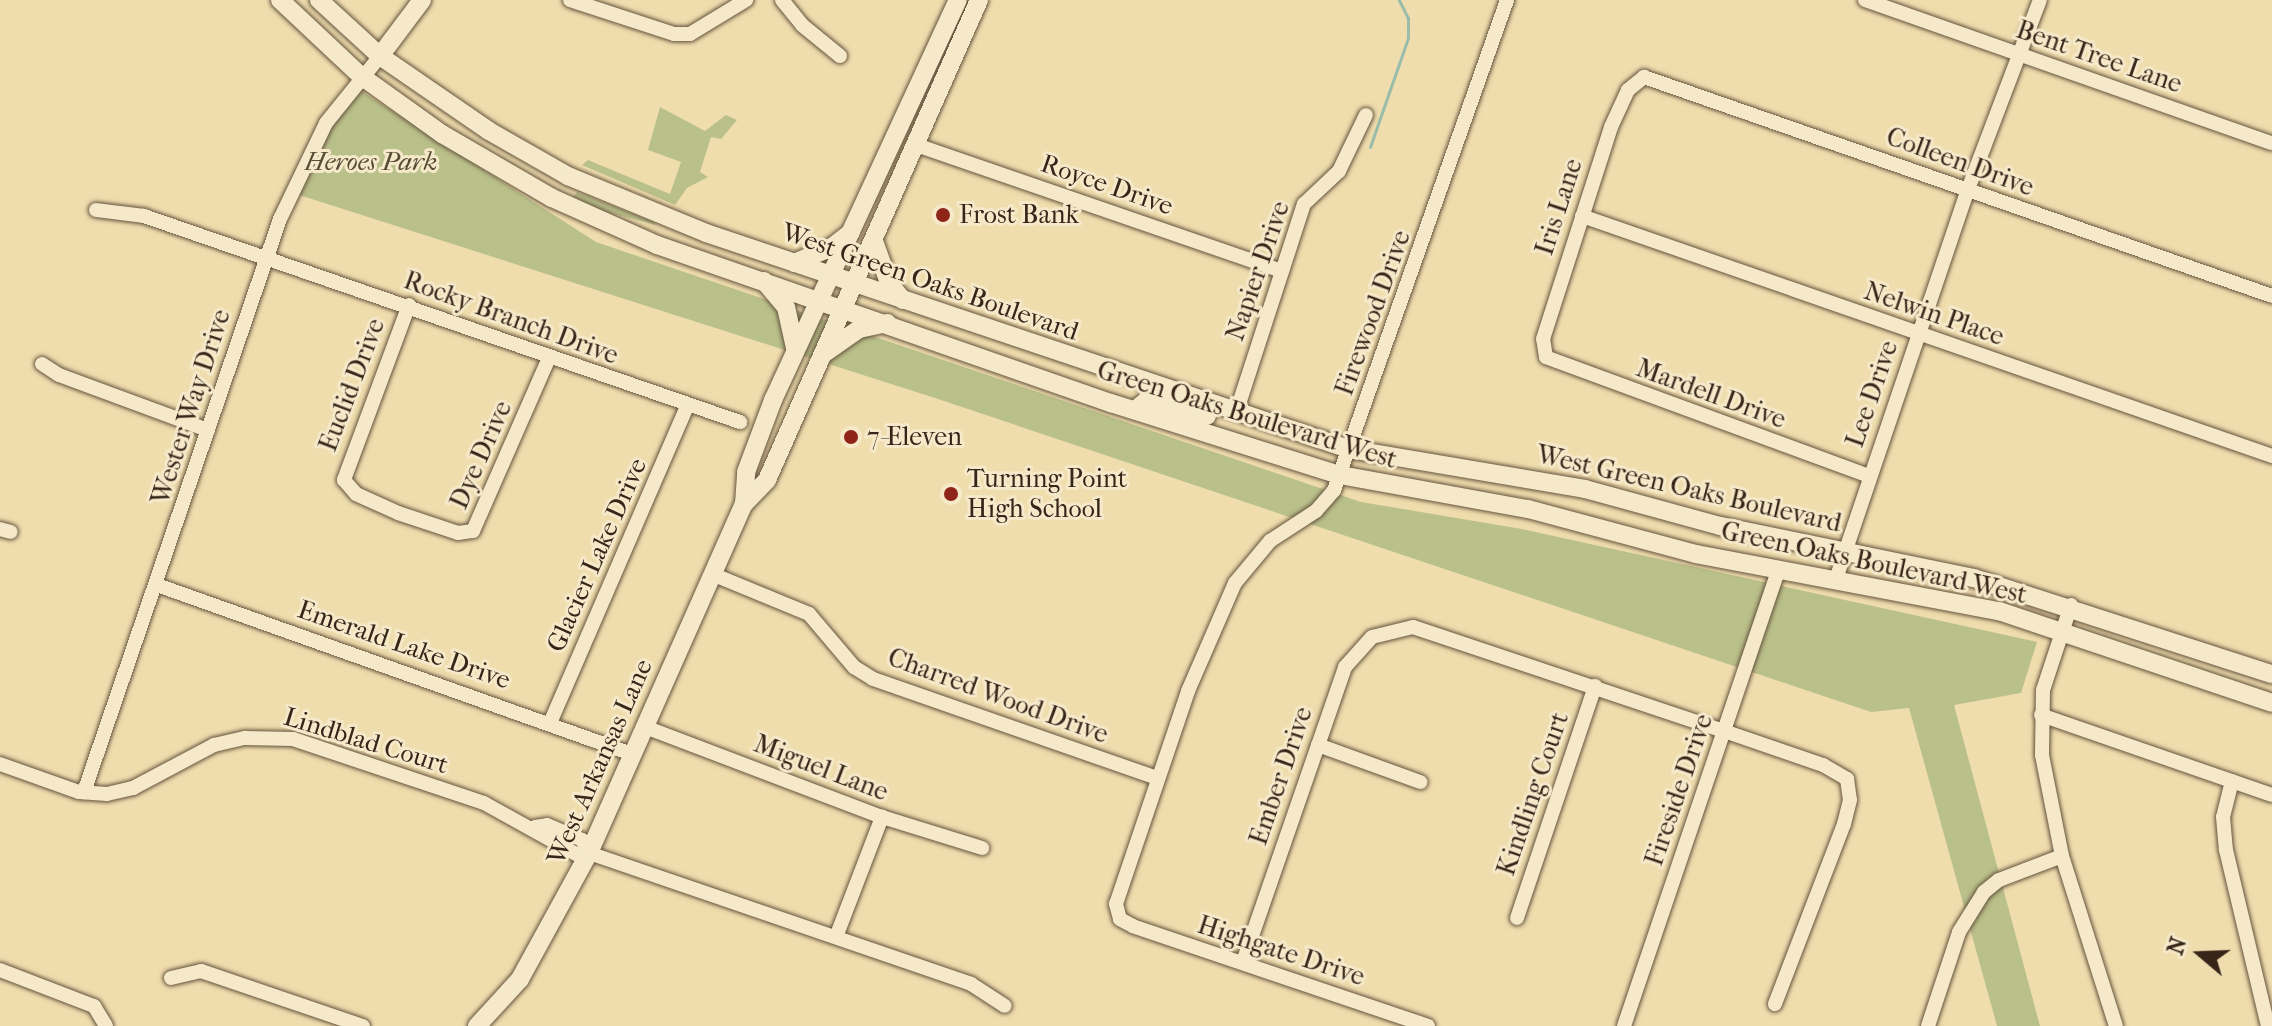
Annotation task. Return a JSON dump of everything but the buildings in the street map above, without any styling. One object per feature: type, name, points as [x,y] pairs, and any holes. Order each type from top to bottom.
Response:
[{"type":"main road","name":"Green Oaks Boulevard West","points":[[280,0],[361,76],[442,134],[552,198],[657,245],[1135,410],[1340,475],[1528,509],[1778,570],[1999,611],[2268,702]]},
{"type":"main road","name":"West Green Oaks Boulevard","points":[[319,0],[380,56],[489,131],[568,176],[833,277],[1349,449],[1585,489],[1720,526],[1974,578],[2071,605],[2272,673]]},
{"type":"main road","points":[[380,56],[422,0]]},
{"type":"main road","name":"West Arkansas Lane","points":[[744,504],[746,472],[795,352],[833,277],[958,0]]},
{"type":"main road","name":"West Arkansas Lane","points":[[477,1026],[520,979],[589,853],[744,504],[767,480],[978,0]]},
{"type":"main road","points":[[929,66],[947,73]]},
{"type":"main road","points":[[552,198],[568,176]]},
{"type":"main road","points":[[794,263],[832,247],[853,230]]},
{"type":"main road","points":[[874,241],[889,283],[903,300]]},
{"type":"main road","points":[[764,281],[792,319],[795,352]]},
{"type":"main road","points":[[819,360],[849,334],[887,323]]},
{"type":"main road","points":[[1135,410],[1146,401],[1156,401],[1214,418],[1236,413]]},
{"type":"street","points":[[570,0],[674,34],[690,34],[746,0]]},
{"type":"street","points":[[782,0],[802,25],[840,56]]},
{"type":"street","name":"Firewood Drive","points":[[1120,919],[1116,904],[1157,778],[1235,583],[1270,541],[1316,511],[1340,475],[1507,0]]},
{"type":"street","name":"Bent Tree Lane","points":[[1865,0],[2272,143]]},
{"type":"street","name":"Lee Drive","points":[[1836,579],[1842,550],[1967,192],[2022,55],[2040,0]]},
{"type":"street","name":"Wester Way Drive","points":[[84,792],[157,585],[266,257],[307,156],[361,76],[380,56]]},
{"type":"street","name":"Colleen Drive","points":[[1634,84],[1648,76],[1665,81],[1967,192],[2272,296]]},
{"type":"street","name":"Iris Lane","points":[[1543,351],[1611,127],[1634,84]]},
{"type":"street","name":"Napier Drive","points":[[1236,413],[1304,204],[1339,171],[1366,115]]},
{"type":"street","name":"Royce Drive","points":[[916,145],[1282,271]]},
{"type":"street","name":"Rocky Branch Drive","points":[[96,210],[144,216],[409,305],[687,407],[740,422]]},
{"type":"street","name":"Nelwin Place","points":[[1582,216],[2272,456]]},
{"type":"street","name":"Euclid Drive","points":[[345,483],[349,458],[409,305]]},
{"type":"street","name":"Mardell Drive","points":[[1543,351],[1555,362],[1869,476]]},
{"type":"street","name":"Dye Drive","points":[[345,483],[356,494],[398,513],[458,533],[473,531],[549,358]]},
{"type":"street","points":[[42,364],[59,375],[208,430]]},
{"type":"street","name":"Glacier Lake Drive","points":[[550,723],[687,407]]},
{"type":"street","name":"Fireside Drive","points":[[1624,1026],[1778,570]]},
{"type":"street","name":"Charred Wood Drive","points":[[712,574],[809,614],[854,667],[873,679],[1157,778]]},
{"type":"street","name":"Emerald Lake Drive","points":[[157,585],[632,754]]},
{"type":"street","points":[[2071,605],[2061,631],[2041,715],[2048,802],[2116,1026]]},
{"type":"street","name":"Ember Drive","points":[[1243,962],[1318,745],[1356,651],[1394,630],[1434,631],[1595,686]]},
{"type":"street","points":[[2268,702],[2272,673]]},
{"type":"street","points":[[1595,686],[1823,765],[1847,779],[1850,800],[1844,824],[1775,1004]]},
{"type":"street","name":"Kindling Court","points":[[1517,918],[1595,686]]},
{"type":"street","points":[[2041,715],[2272,795]]},
{"type":"street","name":"Miguel Lane","points":[[645,727],[882,817],[982,848]]},
{"type":"street","name":"Lindblad Court","points":[[0,764],[84,792],[133,788],[214,745],[270,736],[346,756],[484,803],[535,827],[547,825],[582,840],[589,853],[971,984],[1005,1006]]},
{"type":"street","points":[[1318,745],[1420,782]]},
{"type":"street","points":[[2232,781],[2223,817],[2226,850],[2268,1026]]},
{"type":"street","points":[[836,937],[882,817]]},
{"type":"street","points":[[1928,1026],[1959,932],[1984,892],[1999,880],[2062,856]]},
{"type":"street","name":"Highgate Drive","points":[[1120,919],[1428,1026]]},
{"type":"street","points":[[0,970],[70,994],[98,1011],[106,1026]]},
{"type":"street","points":[[171,978],[201,971],[363,1026]]},
{"type":"green space","name":"Heroes Park","points":[[361,91],[596,242],[1361,502],[1522,529],[2037,642],[2021,693],[1954,705],[2040,1026],[1997,1026],[1909,708],[1871,712],[932,397],[296,194],[331,125]]},
{"type":"green space","points":[[660,107],[705,131],[726,115],[737,120],[721,139],[711,137],[700,172],[708,177],[687,188],[675,205],[582,165],[588,160],[670,194],[681,162],[648,150]]},
{"type":"green space","points":[[577,192],[656,225],[599,210],[573,197]]},
{"type":"waterway","points":[[1370,147],[1408,38],[1408,18],[1399,0]]},
{"type":"place","name":"Frost Bank","points":[[943,215]]},
{"type":"place","name":"7-Eleven","points":[[851,437]]},
{"type":"place","name":"Turning Point High School","points":[[951,494]]}]
